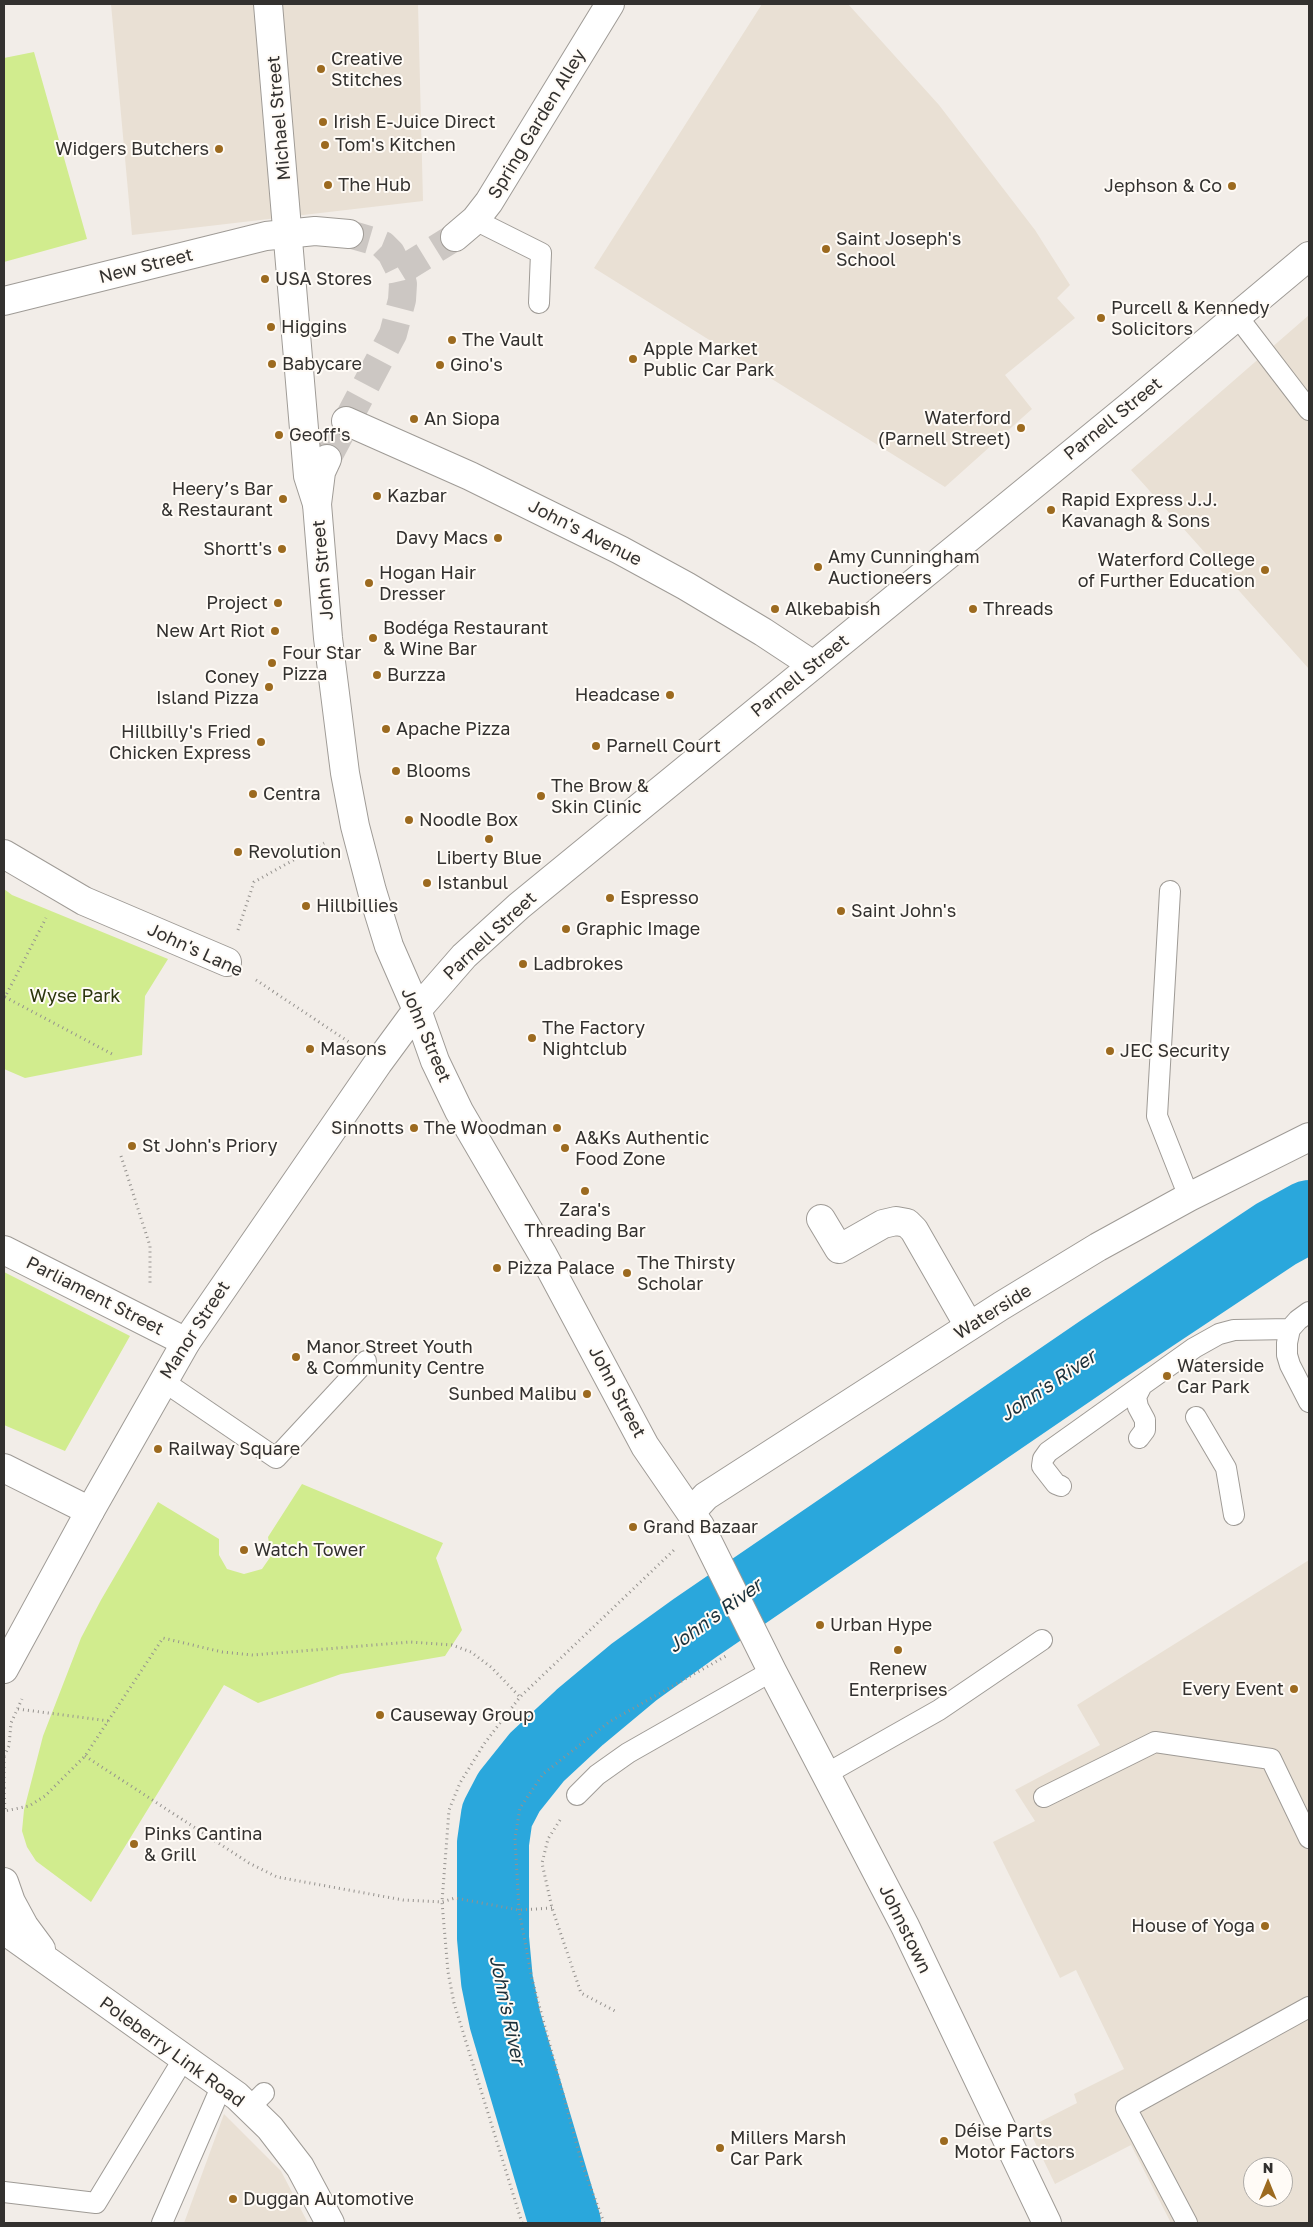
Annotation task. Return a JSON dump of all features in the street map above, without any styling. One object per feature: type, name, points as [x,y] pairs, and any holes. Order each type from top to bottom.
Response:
[{"type":"main road","name":"Michael Street","points":[[268,4],[288,232]]},
{"type":"main road","name":"Spring Garden Alley","points":[[465,229],[489,202],[610,4]]},
{"type":"main road","points":[[288,232],[315,231],[349,234]]},
{"type":"main road","name":"New Street","points":[[4,301],[226,245],[288,232]]},
{"type":"main road","name":"John Street","points":[[288,232],[308,476],[318,504]]},
{"type":"main road","name":"Parnell Street","points":[[417,1010],[464,956],[519,906],[1309,256]]},
{"type":"main road","name":"John's Avenue","points":[[346,421],[470,476],[620,550],[686,586],[763,632],[813,665]]},
{"type":"main road","name":"John Street","points":[[326,459],[321,472],[318,504],[328,638],[338,727],[355,826],[389,946],[417,1010],[435,1061],[459,1111],[544,1255],[645,1446],[699,1526],[756,1638]]},
{"type":"main road","name":"John's Lane","points":[[4,854],[62,889],[92,904],[227,962]]},
{"type":"main road","name":"Manor Street","points":[[4,1669],[90,1511],[186,1342],[378,1063],[417,1010]]},
{"type":"main road","name":"Waterside","points":[[699,1526],[706,1496],[969,1326],[1098,1247],[1189,1197],[1309,1137]]},
{"type":"main road","points":[[821,1219],[839,1250],[883,1224],[896,1221],[908,1223],[914,1230],[969,1326]]},
{"type":"main road","name":"Parliament Street","points":[[4,1250],[186,1342]]},
{"type":"main road","points":[[4,1468],[90,1511]]},
{"type":"main road","name":"Johnstown","points":[[756,1638],[905,1926],[1047,2223]]},
{"type":"main road","points":[[4,1882],[11,1902],[24,1926],[58,1969]]},
{"type":"main road","name":"Poleberry Link Road","points":[[4,1930],[222,2085],[256,2100],[270,2128],[300,2167],[330,2223]]},
{"type":"lane","points":[[465,229],[541,253],[539,304]]},
{"type":"lane","points":[[1237,316],[1309,410]]},
{"type":"lane","points":[[1170,891],[1157,1116],[1189,1197]]},
{"type":"lane","points":[[1309,1312],[1290,1329],[1287,1355],[1290,1365],[1309,1402]]},
{"type":"lane","points":[[1061,1486],[1056,1484],[1042,1466],[1048,1452],[1194,1348],[1219,1334],[1253,1329],[1290,1329]]},
{"type":"lane","points":[[163,1381],[276,1458],[366,1361]]},
{"type":"lane","points":[[1139,1438],[1144,1430],[1144,1420],[1136,1397],[1141,1387]]},
{"type":"lane","points":[[1196,1418],[1226,1468],[1234,1515]]},
{"type":"lane","points":[[826,1774],[939,1710],[1042,1640]]},
{"type":"lane","points":[[577,1795],[597,1775],[628,1753],[772,1671]]},
{"type":"lane","points":[[1044,1797],[1155,1742],[1271,1759],[1309,1838]]},
{"type":"lane","points":[[1188,2223],[1126,2108],[1309,2007]]},
{"type":"lane","points":[[4,2192],[96,2204],[184,2058]]},
{"type":"lane","points":[[162,2223],[222,2085]]},
{"type":"path","points":[[227,962],[254,882],[355,826]]},
{"type":"path","points":[[62,889],[4,997],[112,1054]]},
{"type":"path","name":"John's Lane","points":[[227,962],[266,986],[378,1063]]},
{"type":"path","points":[[121,1156],[150,1246],[150,1293],[141,1319]]},
{"type":"path","points":[[522,2223],[454,2003],[447,1965],[442,1902],[446,1827],[453,1796],[484,1744],[520,1697],[699,1526]]},
{"type":"path","points":[[4,1755],[5,1811],[30,1806],[45,1796],[85,1756],[163,1638],[222,1652],[253,1655],[410,1642],[452,1645],[471,1652],[491,1666],[520,1697]]},
{"type":"path","points":[[18,1709],[109,1721]]},
{"type":"path","points":[[85,1756],[249,1863],[277,1877],[403,1900],[442,1902],[455,1898],[519,1910],[552,1908]]},
{"type":"path","points":[[577,1795],[548,1839],[542,1863],[552,1908],[581,1993],[615,2011]]},
{"type":"path","points":[[519,1910],[532,1979],[551,2051],[582,2164],[604,2223]]},
{"type":"shaded area","points":[[111,4],[418,4],[423,201],[132,235]]},
{"type":"shaded area","name":"Saint Joseph's School","points":[[762,4],[848,4],[939,105],[1035,230],[1070,285],[1057,298],[1075,318],[1005,375],[1032,409],[945,487],[594,268]]},
{"type":"shaded area","name":"Waterford College of Further Education","points":[[1309,315],[1309,669],[1131,470]]},
{"type":"shaded area","points":[[1309,1560],[1309,2223],[1171,2223],[1131,2145],[1055,2184],[1028,2128],[1077,2103],[1074,2094],[1124,2069],[1076,1970],[1060,1978],[993,1842],[1035,1821],[1015,1790],[1100,1745],[1077,1705]]},
{"type":"shaded area","points":[[224,2114],[281,2171],[308,2223],[184,2223]]},
{"type":"green space","points":[[34,52],[87,239],[4,262],[4,58]]},
{"type":"green space","name":"Wyse Park","points":[[4,889],[12,895],[168,959],[145,996],[142,1055],[25,1078],[4,1069]]},
{"type":"green space","points":[[4,1272],[130,1336],[65,1451],[4,1425]]},
{"type":"green space","points":[[302,1484],[443,1543],[436,1558],[462,1630],[445,1656],[341,1674],[258,1703],[224,1685],[91,1902],[36,1861],[27,1847],[22,1831],[24,1810],[43,1736],[81,1638],[158,1502],[219,1539],[219,1555],[227,1569],[244,1574],[262,1569],[271,1556],[268,1537]]},
{"type":"waterway","name":"John's River","points":[[565,2223],[505,2020],[497,1981],[493,1938],[493,1843],[497,1815],[509,1792],[537,1757],[580,1717],[634,1672],[695,1628],[1100,1351],[1276,1234],[1309,1216]]},
{"type":"tunnel","points":[[327,459],[393,334],[402,300],[403,284],[400,271],[391,253],[383,245],[349,234]]},
{"type":"tunnel","points":[[400,271],[455,237]]},
{"type":"place","name":"Creative Stitches","points":[[321,69]]},
{"type":"place","name":"Irish E-Juice Direct","points":[[323,122]]},
{"type":"place","name":"Tom's Kitchen","points":[[325,145]]},
{"type":"place","name":"Widgers Butchers","points":[[219,149]]},
{"type":"place","name":"The Hub","points":[[328,185]]},
{"type":"place","name":"Jephson & Co","points":[[1232,186]]},
{"type":"place","name":"Saint Joseph's School","points":[[826,249]]},
{"type":"place","name":"USA Stores","points":[[265,279]]},
{"type":"place","name":"Purcell & Kennedy Solicitors","points":[[1101,318]]},
{"type":"place","name":"Higgins","points":[[271,327]]},
{"type":"place","name":"The Vault","points":[[452,340]]},
{"type":"place","name":"Apple Market Public Car Park","points":[[633,359]]},
{"type":"place","name":"Babycare","points":[[272,364]]},
{"type":"place","name":"Gino's","points":[[440,365]]},
{"type":"place","name":"An Siopa","points":[[414,419]]},
{"type":"place","name":"Waterford (Parnell Street)","points":[[1021,428]]},
{"type":"place","name":"Geoff's","points":[[279,435]]},
{"type":"place","name":"Kazbar","points":[[377,496]]},
{"type":"place","name":"Heery’s Bar & Restaurant","points":[[283,499]]},
{"type":"place","name":"Rapid Express J.J. Kavanagh & Sons","points":[[1051,510]]},
{"type":"place","name":"Davy Macs","points":[[498,538]]},
{"type":"place","name":"Shortt's","points":[[282,549]]},
{"type":"place","name":"Amy Cunningham Auctioneers","points":[[818,567]]},
{"type":"place","name":"Waterford College of Further Education","points":[[1265,570]]},
{"type":"place","name":"Hogan Hair Dresser","points":[[369,583]]},
{"type":"place","name":"Project","points":[[278,603]]},
{"type":"place","name":"Alkebabish","points":[[775,609]]},
{"type":"place","name":"Threads","points":[[973,609]]},
{"type":"place","name":"New Art Riot","points":[[275,631]]},
{"type":"place","name":"Bodéga Restaurant & Wine Bar","points":[[373,638]]},
{"type":"place","name":"Four Star Pizza","points":[[272,663]]},
{"type":"place","name":"Burzza","points":[[377,675]]},
{"type":"place","name":"Coney Island Pizza","points":[[269,687]]},
{"type":"place","name":"Headcase","points":[[670,695]]},
{"type":"place","name":"Apache Pizza","points":[[386,729]]},
{"type":"place","name":"Hillbilly's Fried Chicken Express","points":[[261,742]]},
{"type":"place","name":"Parnell Court","points":[[596,746]]},
{"type":"place","name":"Blooms","points":[[396,771]]},
{"type":"place","name":"Centra","points":[[253,794]]},
{"type":"place","name":"The Brow & Skin Clinic","points":[[541,796]]},
{"type":"place","name":"Noodle Box","points":[[409,820]]},
{"type":"place","name":"Liberty Blue","points":[[489,839]]},
{"type":"place","name":"Revolution","points":[[238,852]]},
{"type":"place","name":"Istanbul","points":[[427,883]]},
{"type":"place","name":"Espresso","points":[[610,898]]},
{"type":"place","name":"Hillbillies","points":[[306,906]]},
{"type":"place","name":"Saint John's","points":[[841,911]]},
{"type":"place","name":"Graphic Image","points":[[566,929]]},
{"type":"place","name":"Ladbrokes","points":[[523,964]]},
{"type":"place","name":"The Factory Nightclub","points":[[532,1038]]},
{"type":"place","name":"Masons","points":[[310,1049]]},
{"type":"place","name":"JEC Security","points":[[1110,1051]]},
{"type":"place","name":"Sinnotts","points":[[414,1128]]},
{"type":"place","name":"The Woodman","points":[[557,1128]]},
{"type":"place","name":"St John's Priory","points":[[132,1146]]},
{"type":"place","name":"A&Ks Authentic Food Zone","points":[[565,1148]]},
{"type":"place","name":"Zara's Threading Bar","points":[[585,1191]]},
{"type":"place","name":"Pizza Palace","points":[[497,1268]]},
{"type":"place","name":"The Thirsty Scholar","points":[[627,1273]]},
{"type":"place","name":"Manor Street Youth & Community Centre","points":[[296,1357]]},
{"type":"place","name":"Waterside Car Park","points":[[1167,1376]]},
{"type":"place","name":"Sunbed Malibu","points":[[587,1394]]},
{"type":"place","name":"Railway Square","points":[[158,1449]]},
{"type":"place","name":"Grand Bazaar","points":[[633,1527]]},
{"type":"place","name":"Watch Tower","points":[[244,1550]]},
{"type":"place","name":"Urban Hype","points":[[820,1625]]},
{"type":"place","name":"Renew Enterprises","points":[[898,1650]]},
{"type":"place","name":"Every Event","points":[[1294,1689]]},
{"type":"place","name":"Causeway Group","points":[[380,1715]]},
{"type":"place","name":"Pinks Cantina & Grill","points":[[134,1844]]},
{"type":"place","name":"House of Yoga","points":[[1265,1926]]},
{"type":"place","name":"Déise Parts Motor Factors","points":[[944,2141]]},
{"type":"place","name":"Millers Marsh Car Park","points":[[720,2148]]},
{"type":"place","name":"Duggan Automotive","points":[[233,2199]]}]
